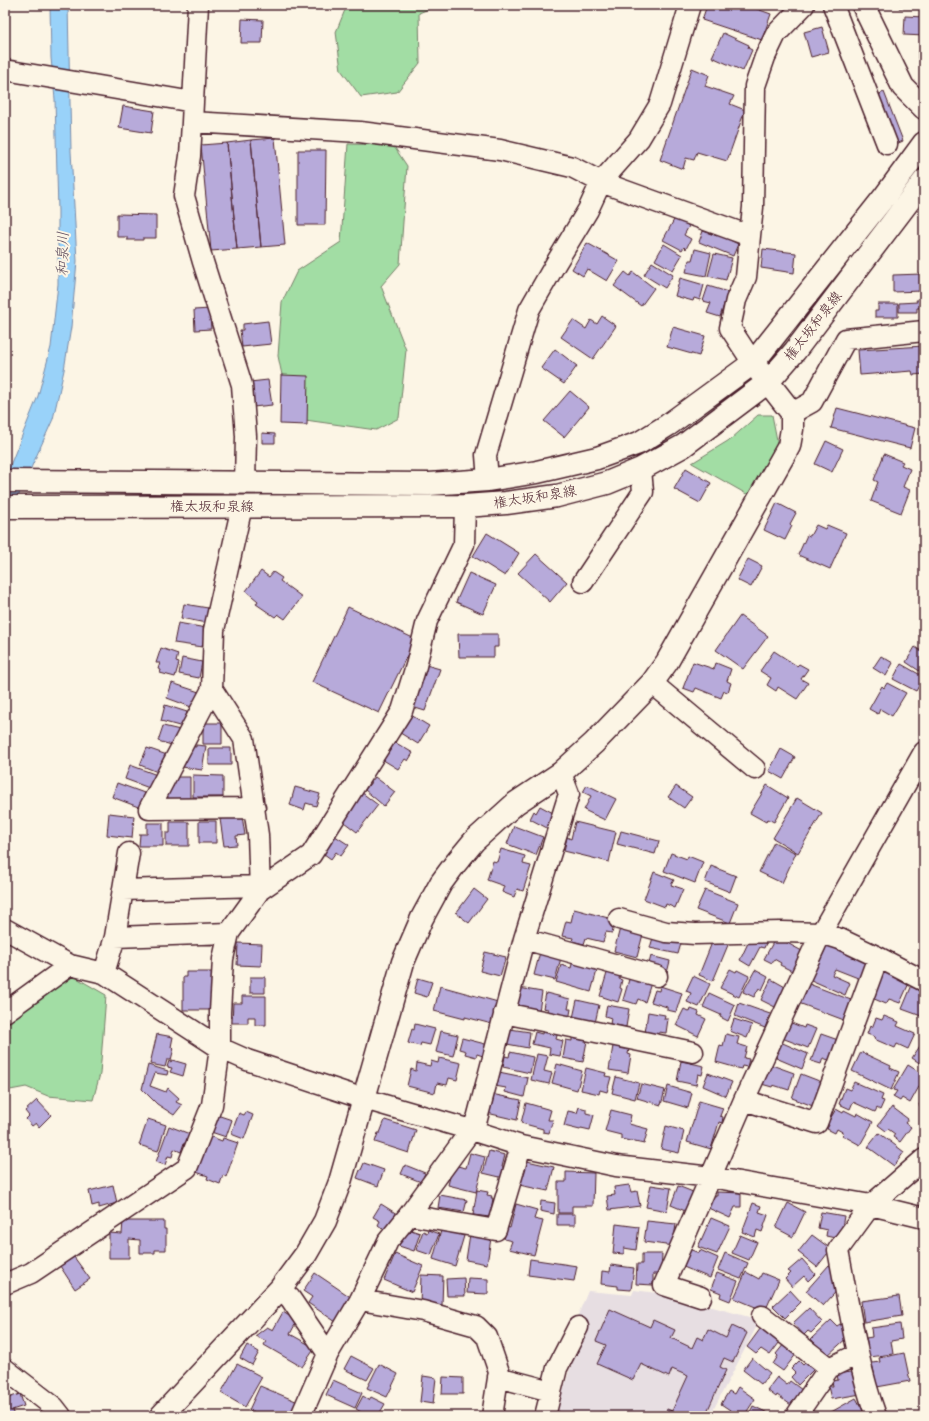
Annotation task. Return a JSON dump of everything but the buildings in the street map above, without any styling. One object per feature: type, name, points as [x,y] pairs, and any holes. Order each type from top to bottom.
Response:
[{"type":"street","points":[[198,5],[190,156],[184,196],[242,385],[246,436],[245,483]]},
{"type":"street","points":[[488,480],[486,455],[529,310],[588,210],[601,182],[639,139],[660,104],[690,5]]},
{"type":"street","points":[[161,1416],[280,1290],[306,1254],[325,1221],[340,1182],[403,962],[422,918],[441,883],[474,841],[510,808],[561,773],[599,738],[652,683],[670,655],[789,446],[792,429],[792,413],[753,363],[730,328],[736,300],[746,277],[753,207],[755,86],[764,57],[776,34],[804,5]]},
{"type":"street","points":[[833,5],[887,144]]},
{"type":"street","points":[[864,5],[903,87],[924,108]]},
{"type":"street","points":[[5,70],[77,81],[193,102]]},
{"type":"street","points":[[192,122],[360,132],[500,150],[572,167],[601,182],[750,236]]},
{"type":"street","name":"権太坂和泉線","points":[[5,481],[429,484],[488,480],[537,472],[597,458],[639,443],[668,425],[753,363],[885,196],[924,143]]},
{"type":"street","name":"権太坂和泉線","points":[[11,507],[464,506],[506,503],[557,496],[607,483],[641,469],[683,446],[768,382],[795,351],[924,181]]},
{"type":"street","points":[[792,413],[812,402],[846,339],[924,331]]},
{"type":"street","points":[[583,582],[643,492],[641,469]]},
{"type":"street","points":[[242,506],[214,630],[212,688],[149,809],[255,808]]},
{"type":"street","points":[[5,1284],[31,1272],[186,1168],[212,1105],[220,1048],[220,1012],[223,959],[229,933],[260,888],[311,855],[402,711],[416,666],[427,620],[464,544],[464,506]]},
{"type":"street","points":[[652,683],[755,769]]},
{"type":"street","points":[[212,688],[244,739],[258,835],[260,888]]},
{"type":"street","points":[[701,1297],[664,1285],[744,1100],[821,933],[924,752]]},
{"type":"street","points":[[301,1416],[328,1354],[360,1300],[388,1241],[409,1215],[471,1130],[477,1119],[524,939],[569,794],[561,773]]},
{"type":"street","points":[[104,972],[115,937],[129,853]]},
{"type":"street","points":[[123,890],[260,888]]},
{"type":"street","points":[[619,919],[673,933],[821,933],[840,939],[924,981]]},
{"type":"street","points":[[5,929],[70,965],[104,972],[220,1048],[247,1060],[364,1099],[521,1146],[616,1166],[711,1177],[871,1205],[924,1218]]},
{"type":"street","points":[[115,937],[229,933]]},
{"type":"street","points":[[524,939],[657,976]]},
{"type":"street","points":[[744,1100],[817,1123],[878,957]]},
{"type":"street","points":[[5,1012],[70,965]]},
{"type":"street","points":[[504,1013],[694,1052]]},
{"type":"street","points":[[409,1215],[496,1230],[521,1146]]},
{"type":"street","points":[[876,1416],[858,1354],[838,1250],[871,1205],[924,1159]]},
{"type":"street","points":[[280,1290],[290,1298],[328,1354]]},
{"type":"street","points":[[360,1300],[423,1311],[476,1326],[486,1337],[499,1372],[492,1416]]},
{"type":"street","points":[[762,1316],[829,1368]]},
{"type":"street","points":[[545,1416],[557,1368],[578,1327]]},
{"type":"street","points":[[796,1416],[829,1368],[858,1354]]},
{"type":"street","points":[[5,1369],[54,1407],[61,1416]]},
{"type":"street","points":[[498,1377],[551,1391]]},
{"type":"shaded area","points":[[634,1290],[665,1294],[760,1320],[710,1416],[555,1416],[584,1325],[575,1322],[588,1291],[632,1295]]},
{"type":"green space","points":[[347,5],[438,5],[419,13],[420,63],[397,92],[361,97],[341,70],[336,32]]},
{"type":"green space","points":[[348,144],[393,145],[407,166],[400,264],[381,286],[406,350],[399,418],[376,430],[291,418],[278,356],[282,302],[297,271],[341,242]]},
{"type":"green space","points":[[758,415],[772,415],[777,440],[776,450],[750,496],[692,463],[731,439]]},
{"type":"green space","points":[[68,973],[106,995],[100,1074],[93,1100],[48,1096],[26,1087],[5,1091],[5,1021]]},
{"type":"water","name":"和泉川","points":[[50,5],[68,5],[71,151],[77,261],[71,327],[64,370],[53,419],[5,526],[5,478],[38,396],[51,347],[58,284],[55,99],[51,58]]}]
